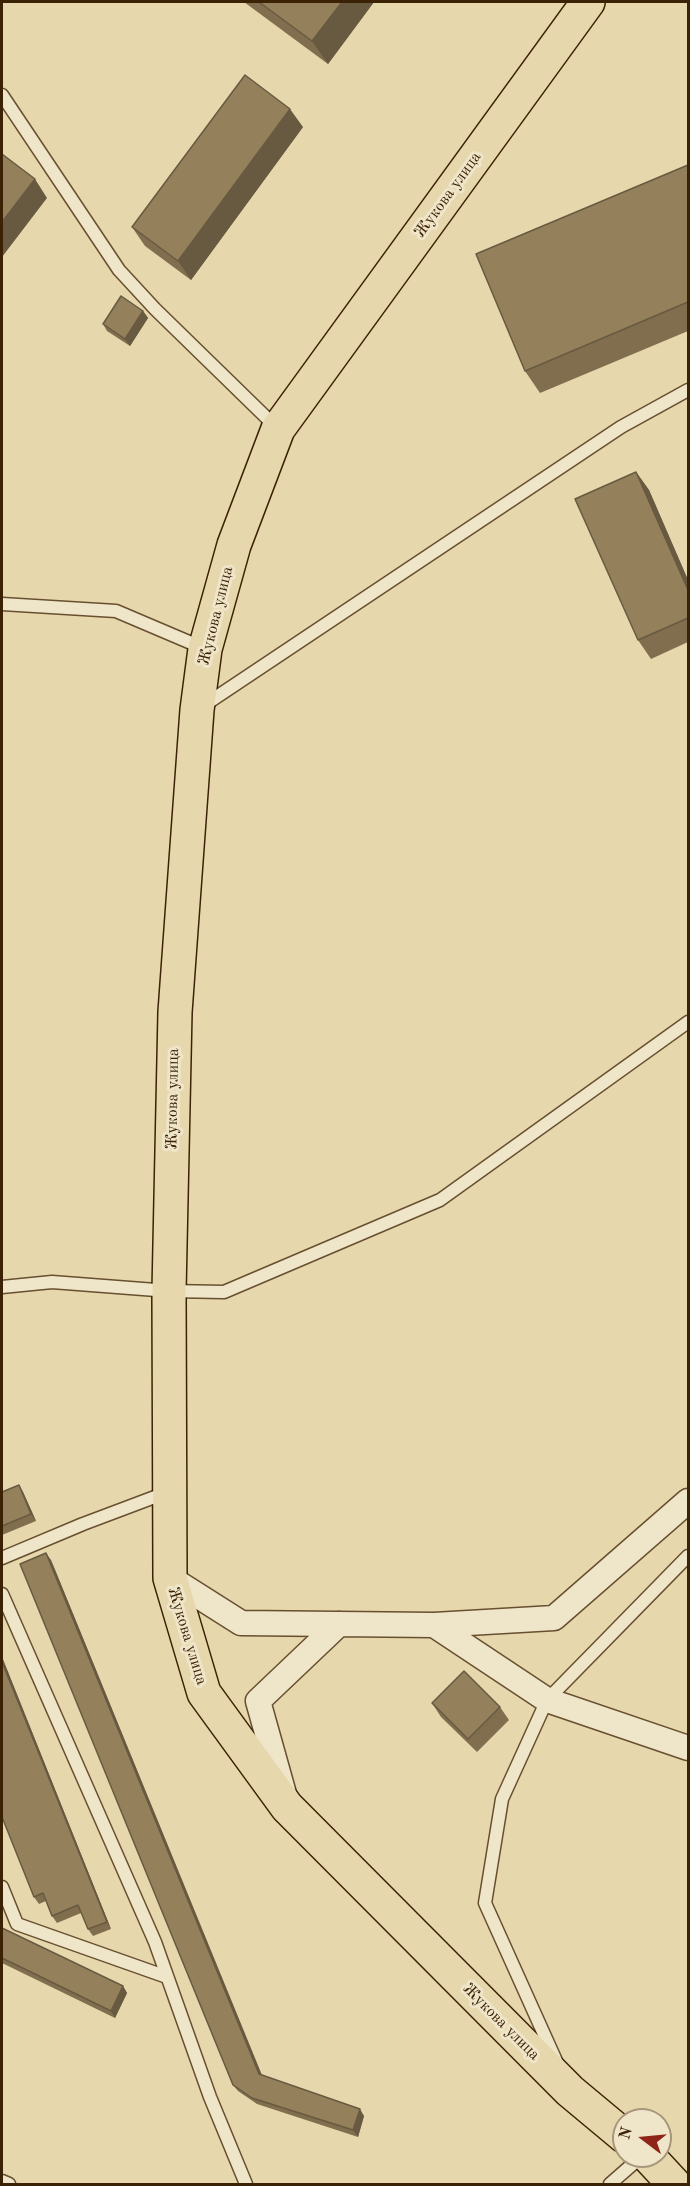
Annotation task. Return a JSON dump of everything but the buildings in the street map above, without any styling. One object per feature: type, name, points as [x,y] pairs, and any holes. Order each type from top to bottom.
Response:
[{"type":"main road","name":"Жукова улица","points":[[588,2],[278,429],[234,545],[205,649],[197,710],[175,1012],[169,1291],[170,1578],[204,1693],[287,1806],[570,2091],[612,2126]]},
{"type":"main road","points":[[659,2168],[674,2184]]},
{"type":"street","points":[[170,1578],[241,1623],[434,1625],[554,1618],[688,1501]]},
{"type":"street","points":[[287,1806],[258,1701],[339,1624]]},
{"type":"street","points":[[434,1625],[547,1700],[688,1748]]},
{"type":"lane","points":[[2,94],[119,270],[155,309],[278,429]]},
{"type":"lane","points":[[197,710],[621,427],[688,390]]},
{"type":"lane","points":[[2,604],[116,611],[205,649]]},
{"type":"lane","points":[[2,1287],[52,1282],[169,1291],[224,1292],[440,1200],[688,1023]]},
{"type":"lane","points":[[2,1558],[170,1491]]},
{"type":"lane","points":[[570,2091],[485,1903],[502,1798],[547,1700],[688,1556]]},
{"type":"lane","points":[[2,1594],[150,1931],[210,2097],[246,2184]]},
{"type":"lane","points":[[2,1887],[17,1924]]},
{"type":"lane","points":[[2,1916],[17,1924],[167,1977]]},
{"type":"lane","points":[[610,2184],[628,2168]]},
{"type":"lane","points":[[2,2181],[9,2184]]}]
